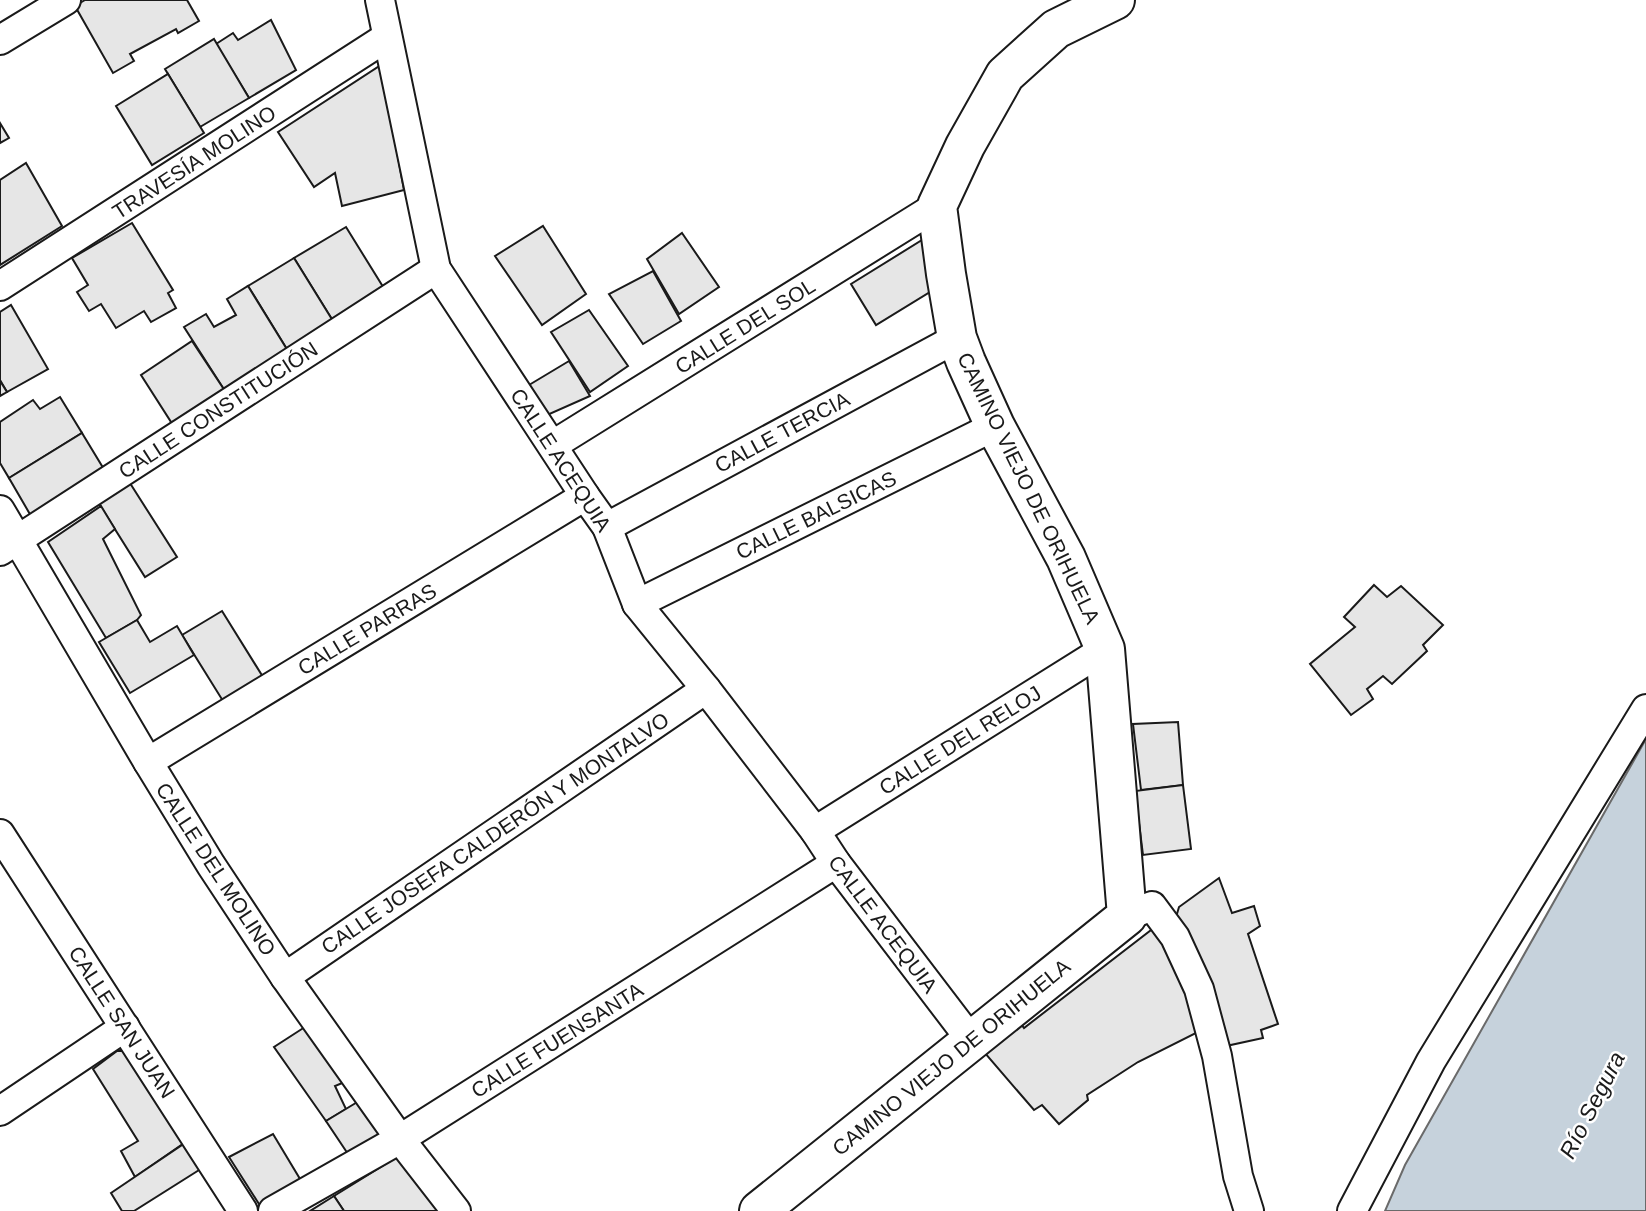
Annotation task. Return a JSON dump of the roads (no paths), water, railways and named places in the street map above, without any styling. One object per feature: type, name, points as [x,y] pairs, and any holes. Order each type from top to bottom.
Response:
[{"type":"main road","points":[[937,206],[965,146],[1005,75],[1056,29],[1115,0]]},
{"type":"main road","name":"CAMINO VIEJO DE ORIHUELA","points":[[759,1211],[1127,916],[1105,649],[1066,558],[995,426],[966,362],[957,338],[937,206]]},
{"type":"street","points":[[0,40],[66,0]]},
{"type":"street","name":"CALLE ACEQUIA","points":[[380,0],[436,269],[607,527],[637,604],[815,831],[836,863],[971,1040]]},
{"type":"street","name":"TRAVESÍA MOLINO","points":[[0,286],[387,37]]},
{"type":"street","name":"CALLE DEL SOL","points":[[553,445],[937,206]]},
{"type":"street","name":"CALLE CONSTITUCIÓN","points":[[8,546],[436,269]]},
{"type":"street","name":"CALLE TERCIA","points":[[607,527],[957,338]]},
{"type":"street","name":"CALLE BALSICAS","points":[[637,604],[995,426]]},
{"type":"street","name":"CALLE PARRAS","points":[[148,762],[585,496]]},
{"type":"street","name":"CALLE DEL MOLINO","points":[[0,510],[8,546],[148,762],[211,865],[285,977],[400,1139],[456,1211]]},
{"type":"street","name":"CALLE DEL RELOJ","points":[[815,831],[1105,649]]},
{"type":"street","name":"CALLE JOSEFA CALDERÓN Y MONTALVO","points":[[285,977],[706,689]]},
{"type":"street","points":[[1352,1211],[1431,1061],[1646,709]]},
{"type":"street","name":"CALLE SAN JUAN","points":[[0,834],[243,1211]]},
{"type":"street","name":"CALLE FUENSANTA","points":[[273,1211],[400,1139],[836,863]]},
{"type":"street","points":[[1127,916],[1152,906],[1175,937],[1199,989],[1217,1056],[1238,1176],[1249,1211]]},
{"type":"street","points":[[0,1111],[125,1027]]},
{"type":"water","name":"Río Segura","points":[[1646,739],[1646,1211],[1385,1211],[1405,1165]]}]
